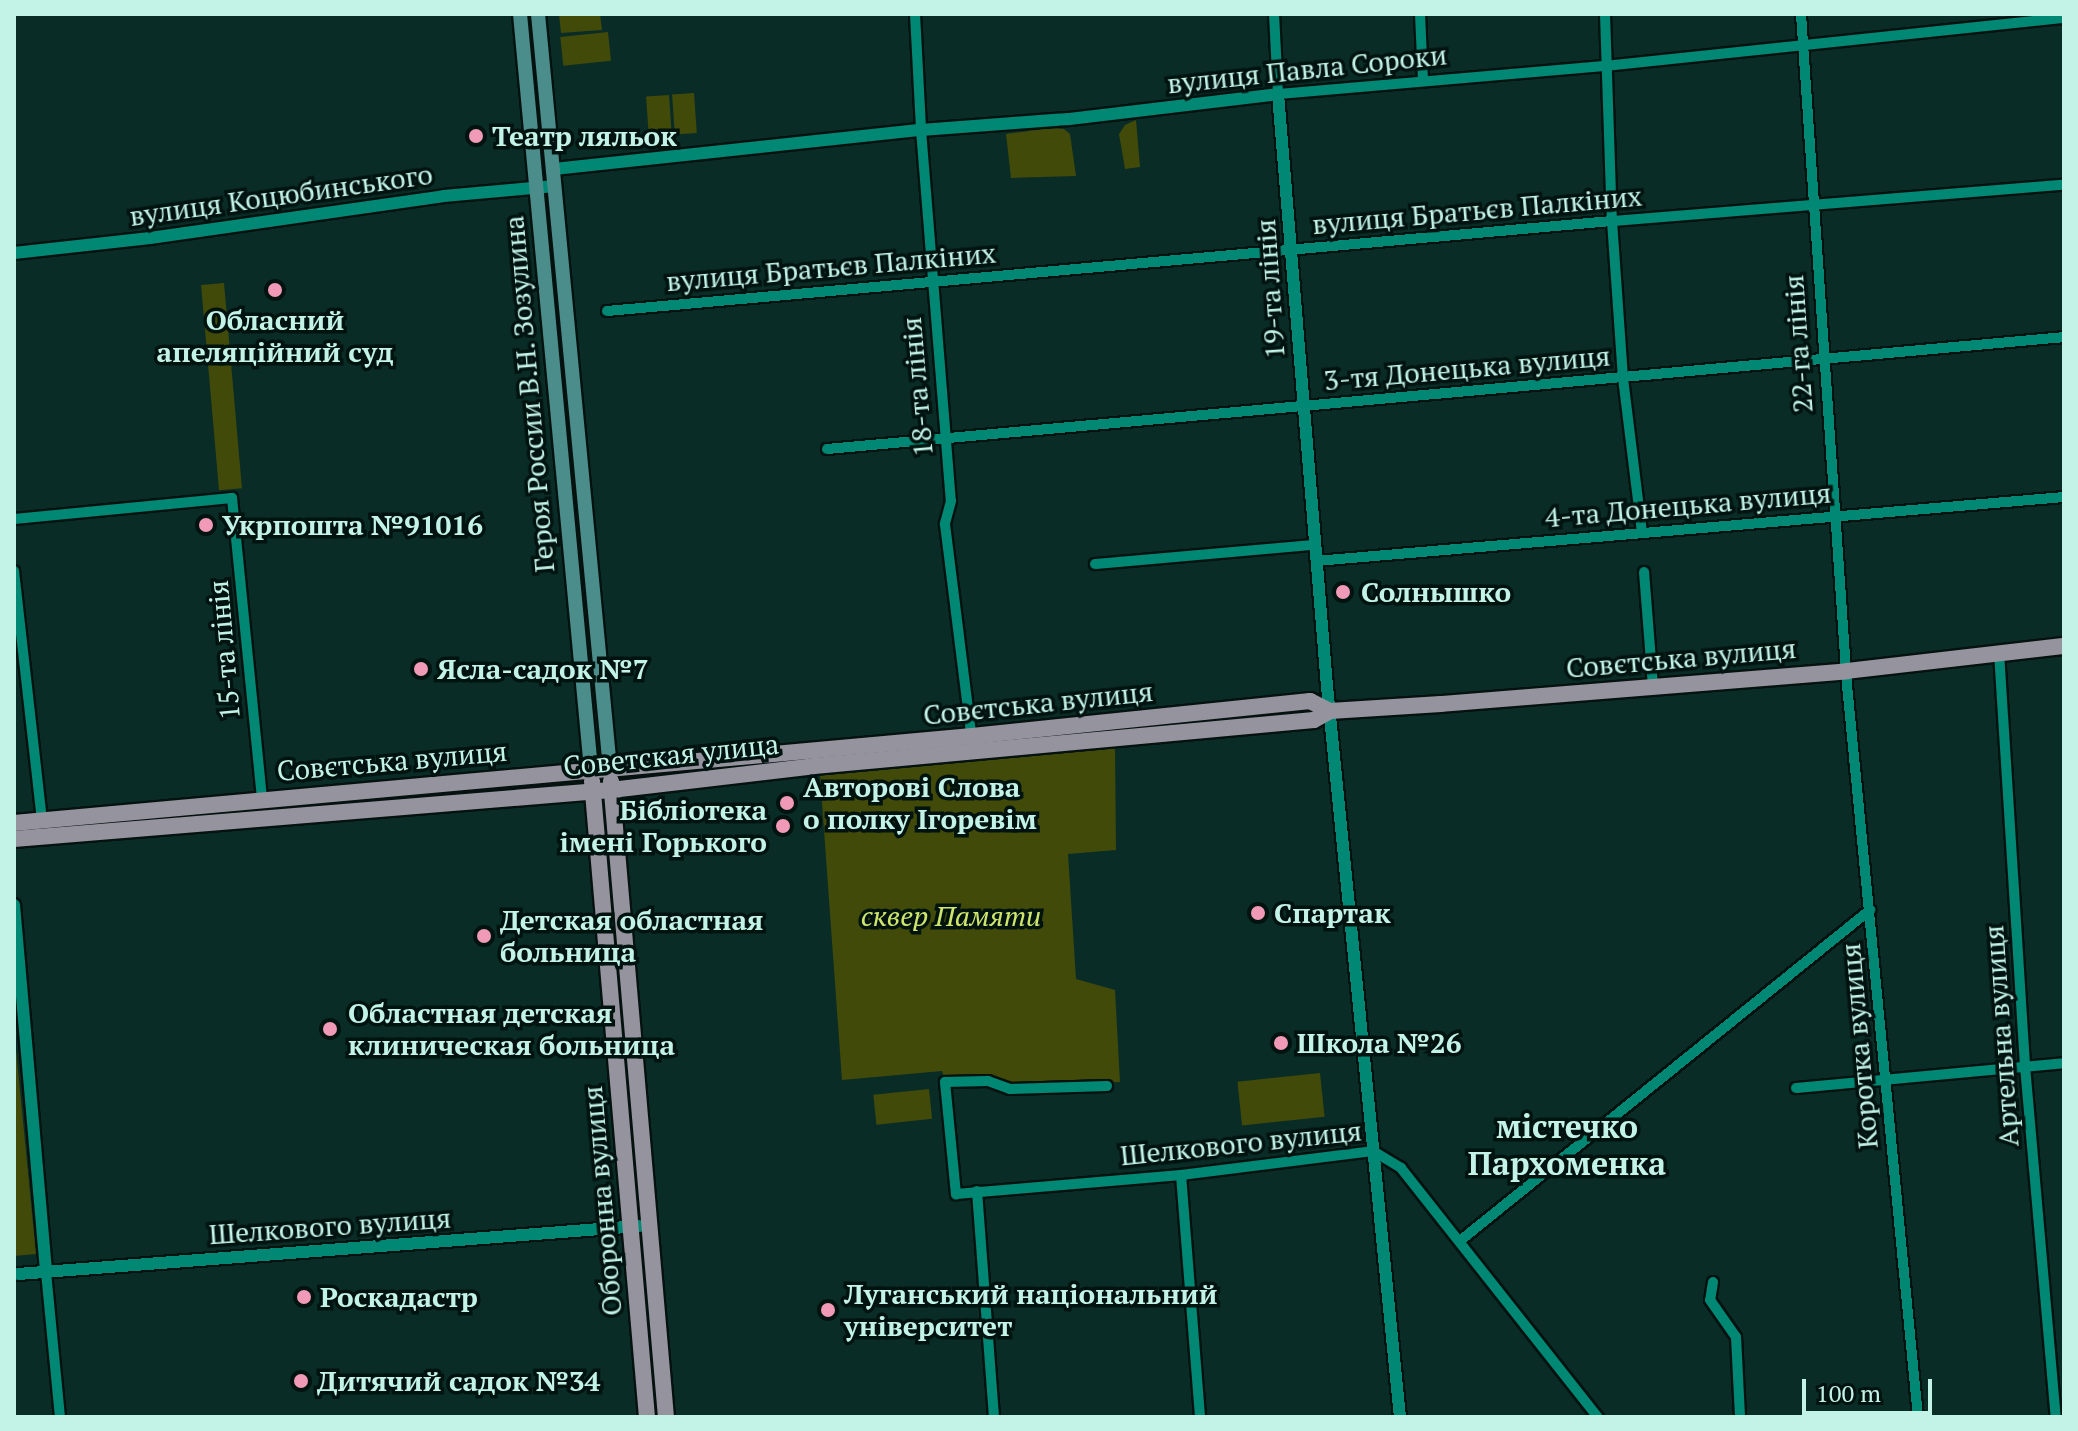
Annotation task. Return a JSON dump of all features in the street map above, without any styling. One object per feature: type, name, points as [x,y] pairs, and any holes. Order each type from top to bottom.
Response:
[{"type":"main road","name":"Героя России В.Н. Зозулина","points":[[520,14],[591,769]]},
{"type":"main road","name":"Героя России В.Н. Зозулина","points":[[538,14],[610,768]]},
{"type":"main road","name":"Совєтська вулиця","points":[[1330,711],[1847,671],[2064,646]]},
{"type":"main road","name":"Советская улица","points":[[14,839],[611,790],[973,744],[1314,720],[1330,711]]},
{"type":"main road","name":"Совєтська вулиця","points":[[14,823],[591,769],[973,744]]},
{"type":"main road","name":"Оборонна вулиця","points":[[610,768],[666,1417]]},
{"type":"main road","name":"Оборонна вулиця","points":[[591,769],[647,1417]]},
{"type":"street","name":"18-та лінія","points":[[915,14],[932,282],[951,501],[945,524],[973,744]]},
{"type":"street","name":"19-та лінія","points":[[1274,14],[1314,545],[1400,1417]]},
{"type":"street","points":[[1420,14],[1423,81]]},
{"type":"street","points":[[1605,14],[1612,221],[1623,378],[1642,533]]},
{"type":"street","name":"22-га лінія","points":[[1801,14],[1847,671]]},
{"type":"street","name":"вулиця Павла Сороки","points":[[554,169],[921,130],[1069,119],[1278,94],[1605,66],[2064,18]]},
{"type":"street","name":"вулиця Братьєв Палкіних","points":[[607,311],[1612,221],[2064,185]]},
{"type":"street","name":"вулиця Коцюбинського","points":[[14,253],[555,186]]},
{"type":"street","name":"3-тя Донецька вулиця","points":[[827,449],[2064,337]]},
{"type":"street","name":"4-та Донецька вулиця","points":[[1316,561],[2064,497]]},
{"type":"street","name":"15-та лінія","points":[[14,519],[232,498],[262,799]]},
{"type":"street","points":[[1095,564],[1314,545]]},
{"type":"street","points":[[14,571],[42,820]]},
{"type":"street","points":[[1644,572],[1653,687]]},
{"type":"street","name":"Артельна вулиця","points":[[1999,652],[2025,1066],[2056,1417]]},
{"type":"street","name":"Коротка вулиця","points":[[1847,671],[1918,1417]]},
{"type":"street","points":[[14,905],[60,1417]]},
{"type":"street","points":[[1461,1240],[1870,910]]},
{"type":"street","points":[[1796,1088],[2064,1063]]},
{"type":"street","name":"Шелкового вулиця","points":[[1107,1086],[1010,1089],[988,1081],[945,1082],[956,1194],[1181,1175],[1373,1151],[1401,1168],[1598,1417]]},
{"type":"street","points":[[1181,1175],[1200,1417]]},
{"type":"street","points":[[977,1191],[994,1417]]},
{"type":"street","name":"Шелкового вулиця","points":[[16,1274],[650,1226]]},
{"type":"street","points":[[1713,1282],[1710,1300],[1736,1337],[1740,1417]]},
{"type":"green space","points":[[559,14],[600,14],[602,30],[561,33]]},
{"type":"green space","points":[[608,32],[611,61],[563,66],[560,37]]},
{"type":"green space","points":[[694,93],[697,133],[675,134],[672,95]]},
{"type":"green space","points":[[669,95],[672,135],[649,137],[646,97]]},
{"type":"green space","points":[[1136,120],[1140,167],[1125,169],[1119,134],[1125,125]]},
{"type":"green space","points":[[1064,129],[1070,134],[1076,176],[1011,178],[1006,134]]},
{"type":"green space","points":[[224,283],[242,488],[219,490],[201,285]]},
{"type":"green space","name":"сквер Памяти","points":[[1115,745],[1116,850],[1068,854],[1076,979],[1115,990],[1120,1082],[1035,1087],[945,1080],[942,1071],[842,1080],[820,775]]},
{"type":"green space","points":[[14,1029],[36,1254],[14,1256]]},
{"type":"green space","points":[[1320,1073],[1325,1117],[1242,1125],[1237,1082]]},
{"type":"green space","points":[[929,1089],[932,1119],[876,1125],[873,1095]]},
{"type":"place","name":"Театр ляльок","points":[[476,136]]},
{"type":"place","name":"Обласний апеляційний суд","points":[[275,290]]},
{"type":"place","name":"Укрпошта №91016","points":[[206,525]]},
{"type":"place","name":"Солнышко","points":[[1343,592]]},
{"type":"place","name":"Ясла-садок №7","points":[[421,669]]},
{"type":"place","name":"Авторові Слова о полку Ігоревім","points":[[787,803]]},
{"type":"place","name":"Бібліотека імені Горького","points":[[783,826]]},
{"type":"place","name":"Спартак","points":[[1258,913]]},
{"type":"place","name":"Детская областная больница","points":[[484,936]]},
{"type":"place","name":"Областная детская клиническая больница","points":[[330,1029]]},
{"type":"place","name":"Школа №26","points":[[1281,1043]]},
{"type":"place","name":"Роскадастр","points":[[304,1297]]},
{"type":"place","name":"Луганський національний університет","points":[[828,1310]]},
{"type":"place","name":"Дитячий садок №34","points":[[301,1381]]},
{"type":"district","name":"містечко Пархоменка","points":[[1567,1146]]}]
